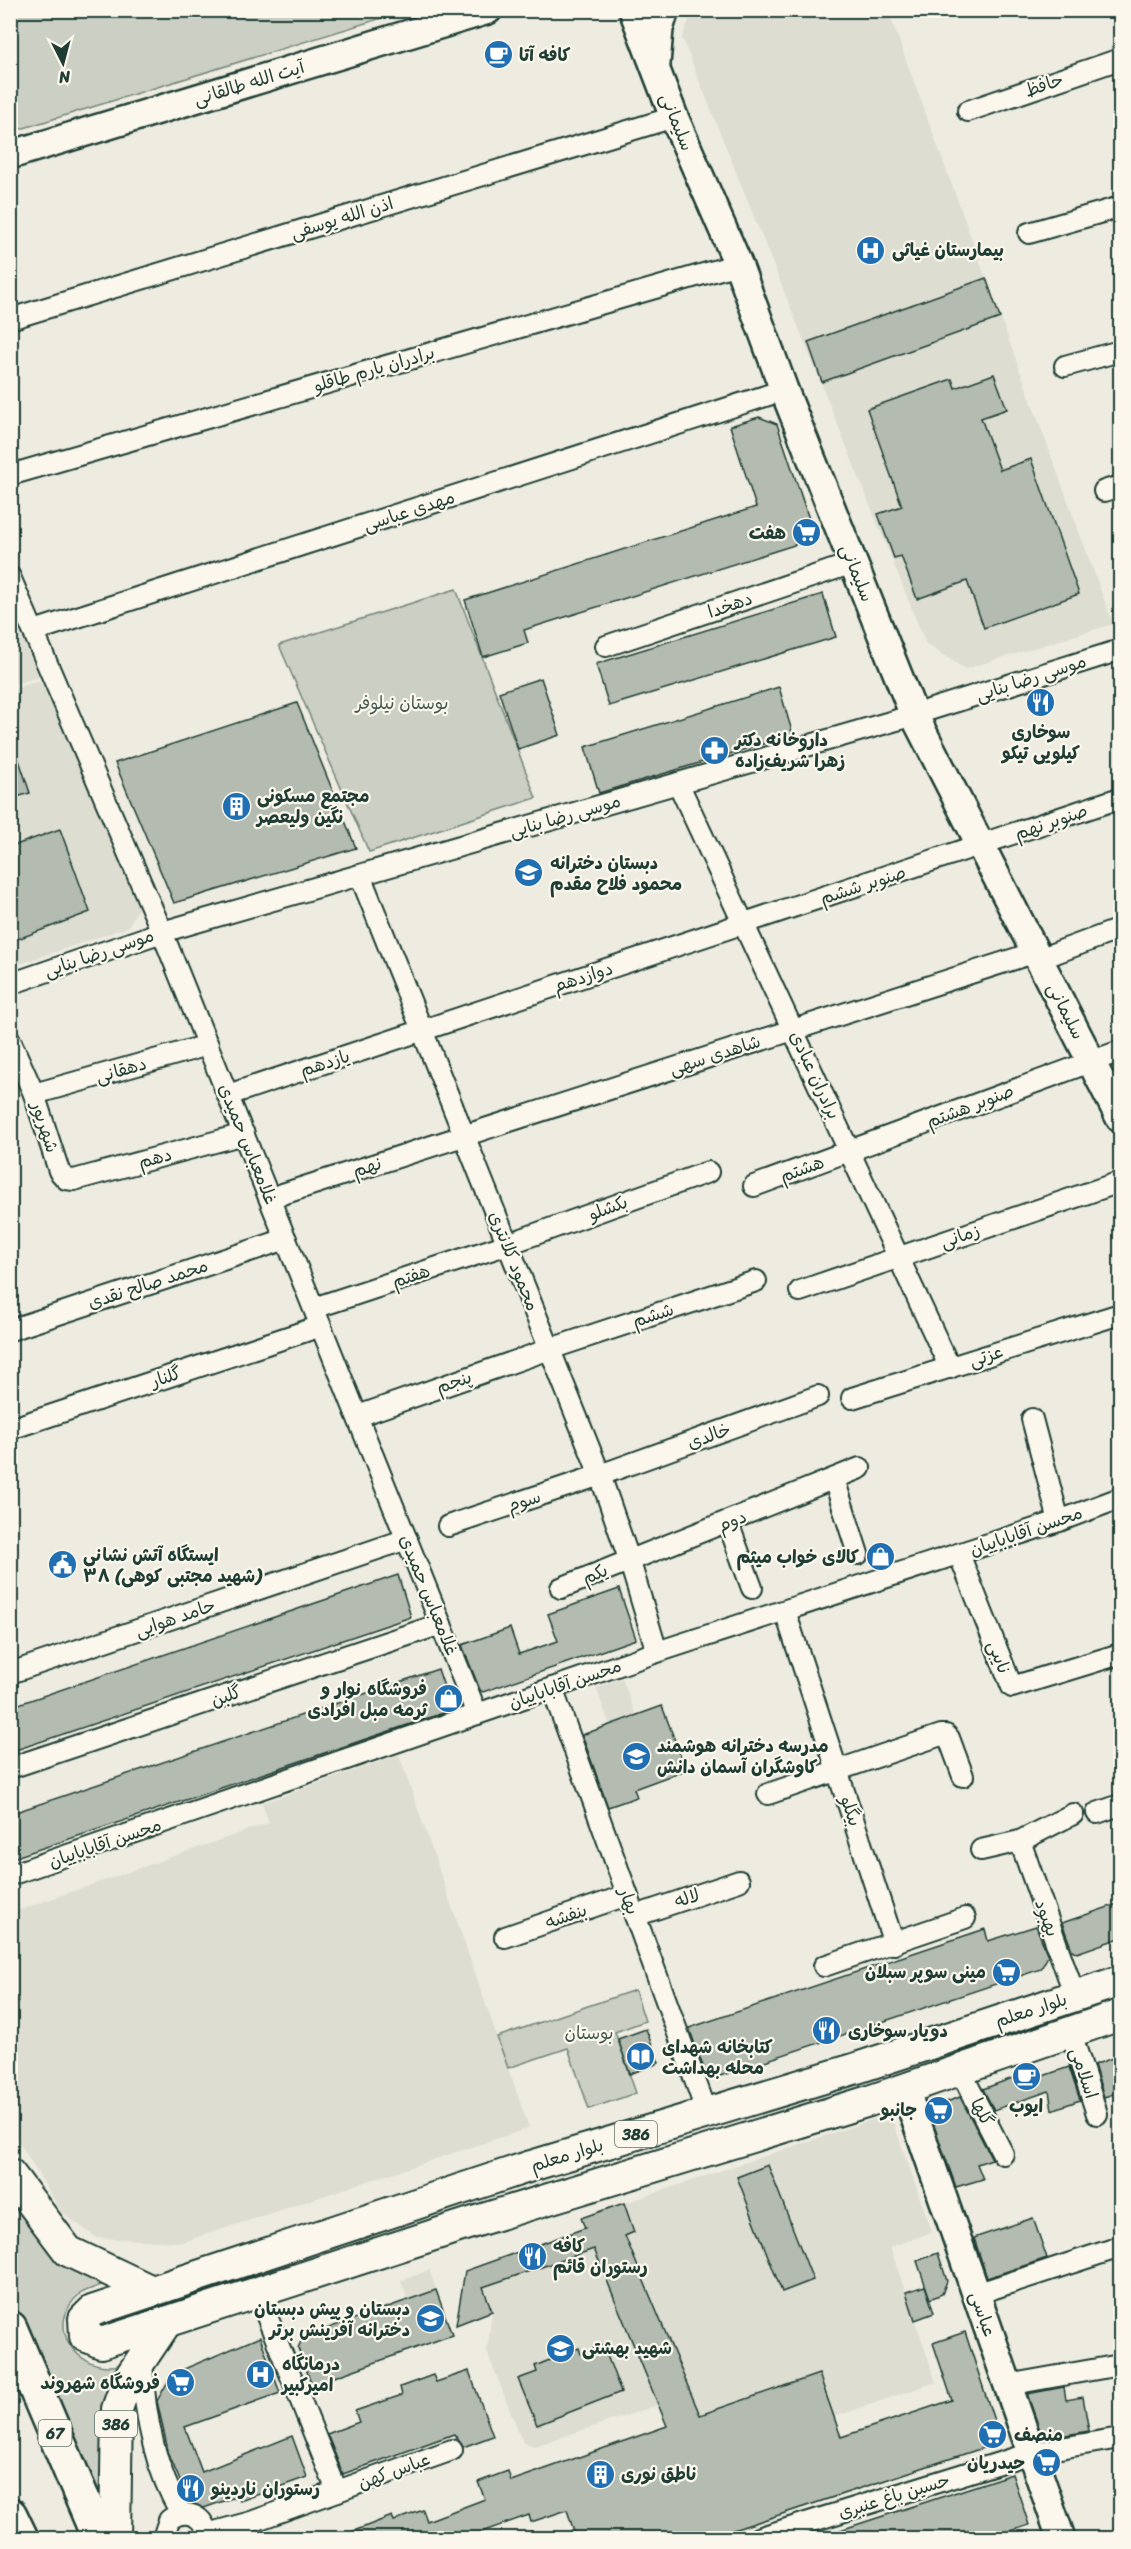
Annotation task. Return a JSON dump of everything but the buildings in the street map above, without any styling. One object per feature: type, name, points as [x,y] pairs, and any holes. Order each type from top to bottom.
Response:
[{"type":"highway","name":"67","points":[[10,2328],[99,2538]]},
{"type":"highway","points":[[10,2515],[21,2538]]},
{"type":"main road","name":"آیت الله طالقانی","points":[[10,155],[488,10]]},
{"type":"main road","name":"سلیمانی","points":[[633,10],[674,117],[738,264],[784,390],[914,715],[1120,1118]]},
{"type":"main road","points":[[655,69],[656,49],[665,10]]},
{"type":"main road","name":"بلوار معلم","points":[[1120,1981],[857,2068],[520,2169],[92,2311],[82,2325],[85,2336],[100,2343],[166,2324],[480,2220],[905,2089],[1120,2015]]},
{"type":"main road","name":"عباسی","points":[[905,2089],[1061,2538]]},
{"type":"main road","points":[[10,2174],[68,2251],[152,2291]]},
{"type":"main road","name":"386","points":[[115,2538],[117,2409],[127,2381],[166,2324]]},
{"type":"street","name":"حافظ","points":[[968,111],[1120,60]]},
{"type":"street","name":"اذن الله یوسفی","points":[[10,319],[674,117]]},
{"type":"street","points":[[1029,233],[1120,207]]},
{"type":"street","name":"برادران یارم طاقلو","points":[[10,475],[738,264]]},
{"type":"street","points":[[1065,366],[1120,351]]},
{"type":"street","name":"مهدی عباسی","points":[[34,631],[784,390]]},
{"type":"street","name":"دهخدا","points":[[606,646],[854,563]]},
{"type":"street","name":"غلامعباس حمیدی","points":[[10,577],[162,932],[477,1714]]},
{"type":"street","name":"موسی رضا بنایی","points":[[10,984],[162,932],[914,715],[1120,650]]},
{"type":"street","name":"برادران عبادی","points":[[678,783],[901,1257],[950,1368]]},
{"type":"street","name":"صنوبر نهم","points":[[981,846],[1120,798]]},
{"type":"street","name":"صنوبر ششم","points":[[744,924],[981,846]]},
{"type":"street","name":"محمود کلانتری","points":[[360,875],[600,1475],[629,1559],[657,1652]]},
{"type":"street","name":"دوازدهم","points":[[422,1031],[744,924]]},
{"type":"street","name":"شاهدی سهی","points":[[464,1136],[794,1029],[1120,929]]},
{"type":"street","name":"یازدهم","points":[[228,1095],[422,1031]]},
{"type":"street","name":"شهریور","points":[[10,1040],[34,1094],[59,1171],[66,1179]]},
{"type":"street","name":"دهقانی","points":[[34,1094],[208,1045]]},
{"type":"street","name":"صنوبر هشتم","points":[[850,1151],[1120,1051]]},
{"type":"street","name":"دهم","points":[[66,1179],[74,1180],[244,1134]]},
{"type":"street","name":"نهم","points":[[270,1198],[464,1136]]},
{"type":"street","name":"هشتم","points":[[754,1186],[850,1151]]},
{"type":"street","name":"بکشلو","points":[[508,1244],[708,1172]]},
{"type":"street","name":"زمانی","points":[[800,1291],[1120,1182]]},
{"type":"street","name":"محمد صالح نقدی","points":[[10,1330],[286,1239]]},
{"type":"street","name":"هفتم","points":[[318,1317],[508,1244]]},
{"type":"street","name":"ششم","points":[[550,1349],[756,1281]]},
{"type":"street","name":"عزتی","points":[[852,1398],[1120,1314]]},
{"type":"street","name":"گلنار","points":[[10,1429],[318,1317]]},
{"type":"street","name":"پنجم","points":[[358,1416],[550,1349]]},
{"type":"street","name":"خالدی","points":[[600,1475],[818,1396]]},
{"type":"street","points":[[1032,1419],[1059,1521]]},
{"type":"street","name":"دوم","points":[[629,1559],[728,1523],[860,1468]]},
{"type":"street","name":"سوم","points":[[448,1526],[600,1475]]},
{"type":"street","points":[[834,1479],[858,1554]]},
{"type":"street","name":"محسن آقاباباییان","points":[[10,1875],[657,1652],[1059,1521],[1120,1498]]},
{"type":"street","points":[[728,1523],[752,1588]]},
{"type":"street","name":"حامد هوایی","points":[[10,1673],[407,1539]]},
{"type":"street","name":"نایبی","points":[[959,1554],[1012,1687],[1120,1654]]},
{"type":"street","name":"یکم","points":[[561,1588],[629,1559]]},
{"type":"street","name":"بیگلو","points":[[785,1611],[894,1944]]},
{"type":"street","name":"گلبن","points":[[10,1768],[441,1624]]},
{"type":"street","name":"بهار","points":[[552,1688],[707,2113]]},
{"type":"street","points":[[768,1794],[946,1735],[963,1776]]},
{"type":"street","points":[[1096,1813],[1120,1805]]},
{"type":"street","points":[[981,1850],[1020,1841],[1073,1814]]},
{"type":"street","name":"بهبود","points":[[1020,1841],[1075,1996]]},
{"type":"street","name":"لاله","points":[[635,1916],[739,1881]]},
{"type":"street","name":"بنفشه","points":[[505,1937],[627,1895]]},
{"type":"street","points":[[824,1966],[965,1918]]},
{"type":"street","name":"اسلامی","points":[[1071,2033],[1097,2114]]},
{"type":"street","name":"گلها","points":[[960,2070],[1003,2154]]},
{"type":"street","points":[[976,2294],[1120,2247]]},
{"type":"street","name":"عباس کهن","points":[[258,2294],[337,2491]]},
{"type":"street","points":[[142,2360],[144,2395],[152,2440],[172,2499],[181,2513]]},
{"type":"street","points":[[1007,2385],[1120,2365]]},
{"type":"street","name":"حسین باغ عنبری","points":[[758,2538],[1031,2452],[1120,2438]]},
{"type":"street","name":"عباس کهن","points":[[206,2536],[452,2450]]},
{"type":"street","points":[[163,2538],[169,2520],[181,2513],[196,2516],[201,2520],[206,2536]]},
{"type":"shaded area","name":"بیمارستان غیاثی","points":[[693,11],[888,11],[1113,624],[965,669],[926,644],[682,38]]},
{"type":"shaded area","points":[[10,608],[39,677],[11,685],[10,685]]},
{"type":"shaded area","points":[[40,680],[141,903],[128,927],[11,967],[10,690]]},
{"type":"shaded area","name":"مدرسه دخترانه هوشمند کاوشگران آسمان دانش","points":[[622,1678],[660,1779],[634,1789],[596,1688]]},
{"type":"shaded area","points":[[399,1755],[529,2128],[183,2242],[97,2238],[62,2213],[11,2129],[11,1913],[269,1823],[262,1803]]},
{"type":"shaded area","points":[[880,2117],[894,2124],[932,2232],[890,2247],[936,2382],[755,2444],[669,2426],[658,2405],[535,2446],[523,2443],[487,2352],[492,2311],[483,2287],[594,2248],[581,2218]]},
{"type":"shaded area","name":"دبستان و پیش دبستان دخترانه آفرینش برتر","points":[[429,2270],[453,2335],[424,2345],[401,2281]]},
{"type":"green space","points":[[11,10],[405,10],[405,11],[11,132]]},
{"type":"green space","name":"بوستان نیلوفر","points":[[456,589],[536,798],[369,852],[279,645]]},
{"type":"green space","name":"بوستان","points":[[635,1990],[645,2021],[615,2032],[636,2093],[589,2109],[568,2048],[508,2068],[497,2037]]},
{"type":"green space","points":[[10,2193],[73,2267],[101,2285],[80,2294],[69,2306],[64,2319],[65,2332],[70,2344],[78,2354],[90,2362],[103,2366],[119,2365],[105,2406],[101,2443],[106,2514],[57,2419],[11,2303]]},
{"type":"place","name":"کافه آتا","points":[[498,55]]},
{"type":"place","name":"بیمارستان غیاثی","points":[[871,250]]},
{"type":"place","name":"هفت","points":[[807,533]]},
{"type":"place","name":"سوخاری کیلویی تیکو","points":[[1041,703]]},
{"type":"place","name":"داروخانه دکتر زهرا شریف‌زاده","points":[[714,750]]},
{"type":"place","name":"مجتمع مسکونی نگین ولیعصر","points":[[236,806]]},
{"type":"place","name":"دبستان دخترانه محمود فلاح مقدم","points":[[529,873]]},
{"type":"place","name":"کالای خواب میثم","points":[[880,1557]]},
{"type":"place","name":"ایستگاه آتش نشانی ۳۸ (شهید مجتبی کوهی)","points":[[62,1565]]},
{"type":"place","name":"فروشگاه نوار و ثرمه مبل افرادی","points":[[448,1699]]},
{"type":"place","name":"مدرسه دخترانه هوشمند کاوشگران آسمان دانش","points":[[636,1756]]},
{"type":"place","name":"مینی سوپر سبلان","points":[[1007,1972]]},
{"type":"place","name":"دویار سوخاری","points":[[827,2031]]},
{"type":"place","name":"کتابخانه شهدای محله بهداشت","points":[[641,2057]]},
{"type":"place","name":"ایوب","points":[[1026,2077]]},
{"type":"place","name":"جانبو","points":[[938,2110]]},
{"type":"place","name":"کافه رستوران قائم","points":[[532,2256]]},
{"type":"place","name":"دبستان و پیش دبستان دخترانه آفرینش برتر","points":[[431,2319]]},
{"type":"place","name":"شهید بهشتی","points":[[561,2348]]},
{"type":"place","name":"درمانگاه امیرکبیر","points":[[261,2374]]},
{"type":"place","name":"فروشگاه شهروند","points":[[181,2383]]},
{"type":"place","name":"منصف","points":[[993,2435]]},
{"type":"place","name":"حیدریان","points":[[1046,2463]]},
{"type":"place","name":"ناطق نوری","points":[[600,2474]]},
{"type":"place","name":"رستوران ناردینو","points":[[190,2489]]}]
